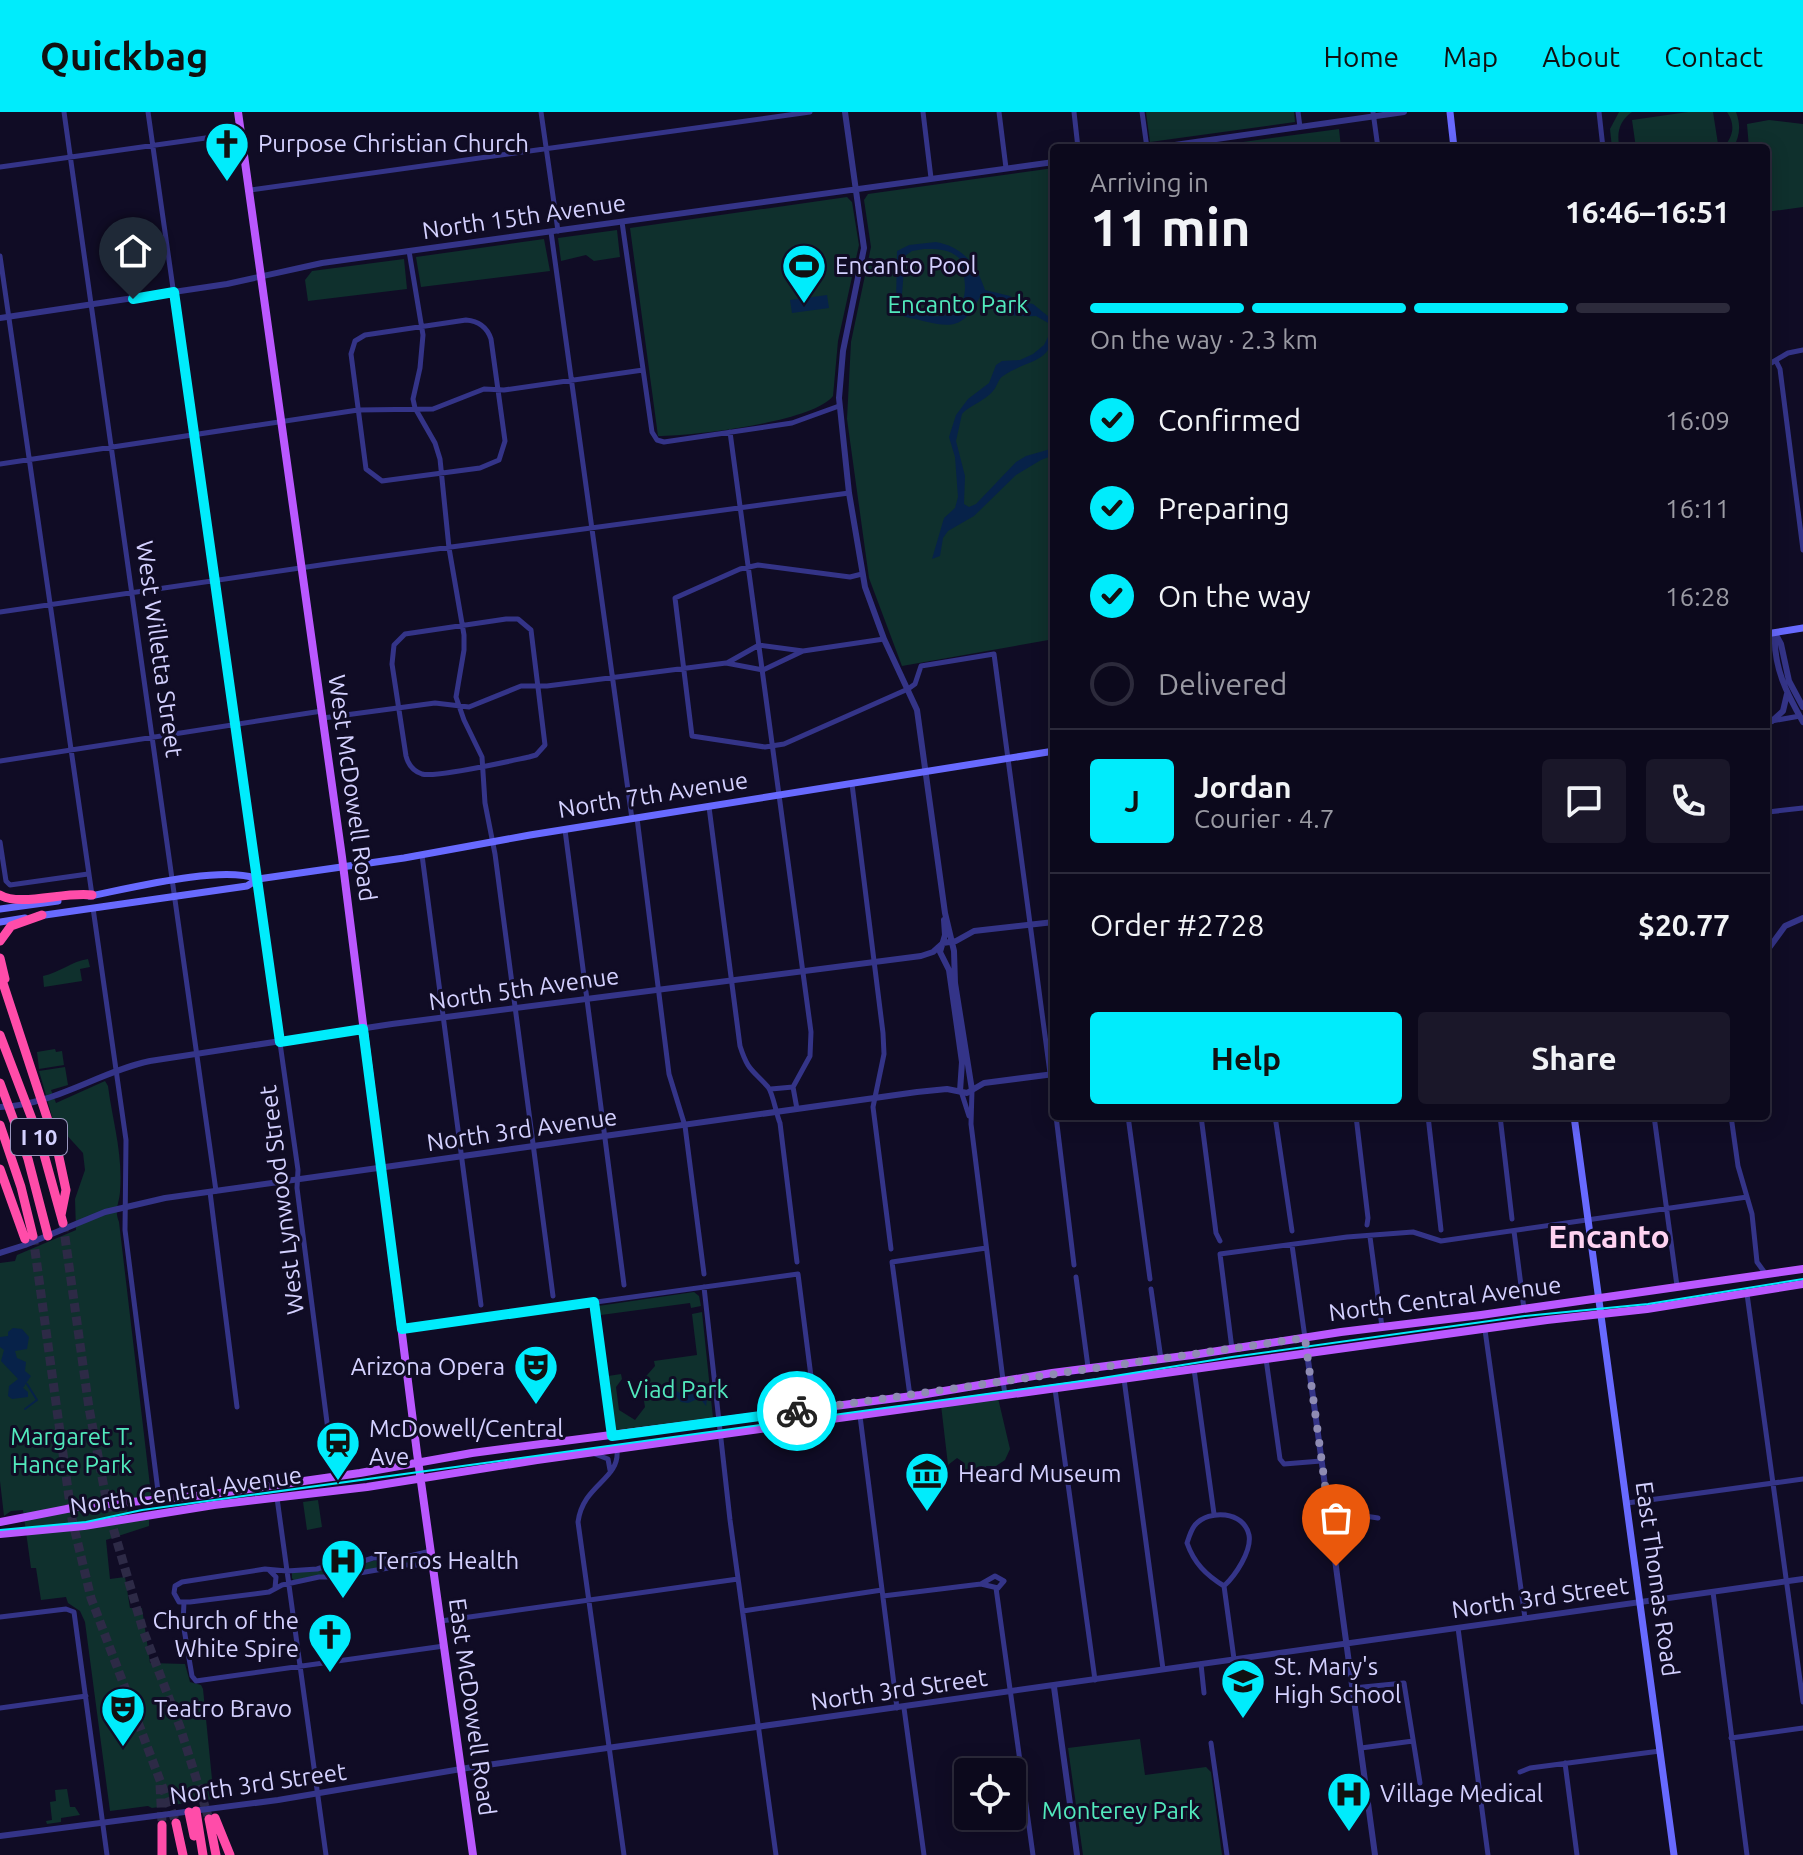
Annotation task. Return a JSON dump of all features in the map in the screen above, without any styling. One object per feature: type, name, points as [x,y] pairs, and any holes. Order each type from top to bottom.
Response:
[{"type":"highway","points":[[0,895],[14,900],[75,893],[92,895]]},
{"type":"highway","points":[[0,941],[4,932],[13,925],[42,915]]},
{"type":"highway","points":[[0,958],[7,990]]},
{"type":"highway","points":[[0,974],[7,990]]},
{"type":"highway","name":"I 10","points":[[0,1035],[40,1140],[62,1219],[66,1190],[62,1168],[7,990]]},
{"type":"highway","points":[[0,1083],[4,1107],[34,1180],[47,1232]]},
{"type":"highway","name":"I 10","points":[[0,1125],[21,1187],[29,1237],[0,1169]]},
{"type":"highway","points":[[192,1812],[200,1855]]},
{"type":"highway","points":[[216,1855],[212,1818],[230,1855]]},
{"type":"highway","points":[[176,1823],[183,1855]]},
{"type":"highway","points":[[162,1825],[162,1855]]},
{"type":"main road","name":"West McDowell Road","points":[[238,112],[344,868],[419,1470]]},
{"type":"main road","points":[[1450,112],[1454,144]]},
{"type":"main road","points":[[1770,634],[1803,628]]},
{"type":"main road","name":"North 7th Avenue","points":[[0,922],[247,886],[258,879],[344,868],[1050,752]]},
{"type":"main road","name":"North 7th Avenue","points":[[0,909],[174,881],[245,874],[258,879]]},
{"type":"main road","name":"East Thomas Road","points":[[1574,1120],[1674,1855]]},
{"type":"main road","name":"North Central Avenue","points":[[0,1534],[277,1498],[419,1470],[494,1450],[669,1427],[720,1428],[1005,1397],[1266,1359],[1306,1345],[1382,1327],[1803,1269]]},
{"type":"main road","points":[[1747,1294],[1759,1280],[1781,1276],[1788,1271]]},
{"type":"main road","name":"North Central Avenue","points":[[0,1522],[94,1505],[126,1504],[334,1477],[617,1449],[815,1409],[1088,1368],[1232,1349],[1485,1329],[1803,1284]]},
{"type":"main road","points":[[617,1449],[617,1444],[626,1437],[669,1427]]},
{"type":"main road","name":"East McDowell Road","points":[[419,1470],[473,1855]]},
{"type":"street","name":"West Willetta Street","points":[[64,112],[198,1054],[237,1407]]},
{"type":"street","name":"West Lynwood Street","points":[[148,112],[258,879],[334,1477]]},
{"type":"street","points":[[541,112],[572,380],[612,678],[669,1074],[685,1126],[704,1274]]},
{"type":"street","points":[[249,190],[810,112]]},
{"type":"street","points":[[845,112],[864,248],[843,351],[839,406],[849,493],[862,574],[884,639],[917,710],[972,1090],[971,1124],[1005,1397]]},
{"type":"street","points":[[923,112],[931,178]]},
{"type":"street","points":[[999,112],[1006,168]]},
{"type":"street","points":[[1074,112],[1078,144]]},
{"type":"street","points":[[1142,112],[1146,144]]},
{"type":"street","points":[[1298,112],[1300,127]]},
{"type":"street","points":[[1182,144],[1404,112]]},
{"type":"street","points":[[1599,112],[1603,144]]},
{"type":"street","points":[[1374,114],[1378,144]]},
{"type":"street","points":[[0,167],[241,132]]},
{"type":"street","name":"North 15th Avenue","points":[[0,318],[260,278],[322,263],[1050,162]]},
{"type":"street","points":[[622,222],[652,432],[657,440],[664,442],[792,423],[839,406]]},
{"type":"street","points":[[409,251],[423,345],[413,399],[435,443],[441,473],[464,650],[456,697],[477,744],[483,766],[485,803],[553,1296]]},
{"type":"street","points":[[0,256],[92,895]]},
{"type":"street","points":[[476,321],[484,326],[491,339],[498,389],[505,441],[499,460],[480,468],[382,481],[366,469],[351,354],[355,341],[365,335],[476,321]]},
{"type":"street","points":[[1770,364],[1788,353],[1803,350]]},
{"type":"street","points":[[1776,361],[1780,369],[1803,550]]},
{"type":"street","points":[[0,464],[358,410],[433,409],[476,391],[504,390],[643,370]]},
{"type":"street","points":[[730,432],[781,795],[811,1044],[804,1070],[793,1087],[797,1110]]},
{"type":"street","points":[[0,612],[849,493]]},
{"type":"street","points":[[862,574],[850,577],[758,565],[675,598],[692,736],[774,747],[914,686],[921,666],[993,653],[996,657],[1050,1060]]},
{"type":"street","points":[[518,619],[531,630],[545,745],[529,757],[427,775],[416,771],[407,762],[392,664],[394,645],[405,634],[462,625],[518,619]]},
{"type":"street","points":[[1770,634],[1787,694],[1802,711]]},
{"type":"street","points":[[1770,634],[1781,644],[1789,681],[1802,711]]},
{"type":"street","points":[[726,663],[759,645],[803,651],[884,639]]},
{"type":"street","points":[[0,761],[236,725],[435,703],[458,707],[480,704],[521,686],[726,663],[763,670],[803,651]]},
{"type":"street","points":[[1770,720],[1783,711],[1787,694]]},
{"type":"street","points":[[1770,721],[1802,711]]},
{"type":"street","points":[[852,784],[884,1054],[873,1107],[891,1249]]},
{"type":"street","points":[[709,806],[740,1046],[757,1079],[771,1089],[793,1087]]},
{"type":"street","points":[[1770,812],[1803,808]]},
{"type":"street","points":[[565,830],[624,1285]]},
{"type":"street","points":[[0,842],[8,884],[12,886],[88,874]]},
{"type":"street","points":[[422,855],[481,1305]]},
{"type":"street","points":[[93,908],[127,1150],[125,1230],[159,1500]]},
{"type":"street","points":[[945,913],[941,954],[949,970],[962,1062],[960,1091],[971,1124]]},
{"type":"street","points":[[1770,947],[1785,926],[1803,918]]},
{"type":"street","name":"North 5th Avenue","points":[[4,1107],[58,1096],[117,1070],[150,1061],[443,1018],[925,955],[941,945],[978,931],[1050,923]]},
{"type":"street","points":[[948,928],[955,934],[966,935]]},
{"type":"street","name":"North 3rd Avenue","points":[[0,1253],[47,1232],[125,1206],[942,1089],[967,1093],[984,1083],[1050,1074]]},
{"type":"street","points":[[771,1089],[780,1123],[797,1262]]},
{"type":"street","points":[[1056,1120],[1074,1265]]},
{"type":"street","points":[[1129,1120],[1150,1279]]},
{"type":"street","points":[[1202,1120],[1216,1233],[1220,1241]]},
{"type":"street","points":[[1276,1120],[1292,1231]]},
{"type":"street","points":[[1356,1120],[1367,1225]]},
{"type":"street","points":[[1428,1120],[1441,1230]]},
{"type":"street","points":[[1500,1120],[1512,1219]]},
{"type":"street","points":[[1655,1120],[1677,1287]]},
{"type":"street","points":[[1732,1120],[1757,1262],[1763,1272],[1771,1274]]},
{"type":"street","points":[[1232,1349],[1220,1254],[1347,1237],[1419,1232],[1441,1241],[1747,1197]]},
{"type":"street","points":[[1514,1231],[1524,1309]]},
{"type":"street","points":[[1370,1237],[1382,1327]]},
{"type":"street","points":[[1292,1245],[1375,1855]]},
{"type":"street","points":[[910,1396],[892,1262],[986,1248]]},
{"type":"street","points":[[1750,1277],[1757,1262]]},
{"type":"street","points":[[402,1329],[798,1274],[815,1409]]},
{"type":"street","points":[[1076,1277],[1088,1368]]},
{"type":"street","points":[[704,1287],[738,1579],[776,1855]]},
{"type":"street","points":[[1151,1289],[1161,1360]]},
{"type":"street","points":[[1747,1294],[1803,1702]]},
{"type":"street","points":[[594,1302],[612,1436]]},
{"type":"street","points":[[1485,1329],[1525,1618]]},
{"type":"street","points":[[1266,1359],[1280,1459],[1290,1465],[1321,1461]]},
{"type":"street","points":[[1194,1369],[1214,1514]]},
{"type":"street","points":[[1124,1379],[1163,1669]]},
{"type":"street","points":[[1055,1389],[1095,1680]]},
{"type":"street","points":[[860,1415],[882,1593],[924,1855]]},
{"type":"street","points":[[617,1449],[617,1462],[587,1494],[578,1522],[624,1855]]},
{"type":"street","points":[[586,1453],[608,1459],[611,1464],[609,1474]]},
{"type":"street","points":[[1627,1503],[1803,1479]]},
{"type":"street","points":[[277,1498],[326,1855]]},
{"type":"street","points":[[1224,1586],[1234,1576],[1248,1544],[1249,1534],[1244,1525],[1234,1518],[1214,1514],[1197,1523],[1187,1543],[1200,1568],[1224,1586],[1234,1659]]},
{"type":"street","points":[[1329,1521],[1365,1516],[1378,1518]]},
{"type":"street","points":[[431,1551],[287,1571],[265,1569],[180,1583],[175,1586],[174,1593],[176,1600],[184,1602],[274,1589],[319,1577],[406,1565],[433,1565]]},
{"type":"street","points":[[265,1569],[276,1577],[274,1589]]},
{"type":"street","points":[[743,1611],[882,1593],[981,1584],[996,1588],[1004,1584],[1003,1578],[998,1575],[981,1584]]},
{"type":"street","points":[[440,1621],[738,1579]]},
{"type":"street","name":"North 3rd Street","points":[[0,1836],[192,1812],[1163,1669],[1803,1579]]},
{"type":"street","points":[[996,1588],[1033,1855]]},
{"type":"street","points":[[1713,1592],[1747,1855]]},
{"type":"street","points":[[184,1602],[183,1623],[192,1676],[196,1681],[444,1646]]},
{"type":"street","points":[[0,1617],[66,1609],[74,1612],[107,1855]]},
{"type":"street","points":[[1458,1628],[1488,1855]]},
{"type":"street","points":[[1201,1664],[1204,1693]]},
{"type":"street","points":[[1353,1688],[1404,1683],[1420,1783]]},
{"type":"street","points":[[1054,1687],[1077,1855]]},
{"type":"street","points":[[0,1708],[86,1696]]},
{"type":"street","points":[[1731,1738],[1803,1728]]},
{"type":"street","points":[[1361,1748],[1413,1741]]},
{"type":"street","points":[[1211,1743],[1227,1855]]},
{"type":"street","points":[[1520,1772],[1660,1751]]},
{"type":"street","points":[[1565,1763],[1577,1855]]},
{"type":"green space","points":[[1146,112],[1294,112],[1295,122],[1150,142]]},
{"type":"green space","points":[[1619,112],[1632,112],[1620,128],[1619,144],[1612,144],[1610,129]]},
{"type":"green space","points":[[1688,112],[1713,112],[1718,144],[1635,144],[1632,120]]},
{"type":"green space","points":[[1727,112],[1736,112],[1739,121],[1735,144],[1726,144],[1732,131]]},
{"type":"green space","points":[[1769,120],[1803,124],[1803,207],[1770,211],[1770,144],[1749,144],[1747,124]]},
{"type":"green space","points":[[1339,129],[1341,144],[1228,144]]},
{"type":"green space","points":[[1050,169],[1050,640],[902,666],[869,578],[847,419],[851,342],[871,247],[864,200],[868,194]]},
{"type":"green space","name":"Encanto Park","points":[[847,197],[852,202],[859,245],[838,341],[833,396],[821,405],[778,420],[723,430],[658,436],[630,228]]},
{"type":"green space","points":[[617,230],[620,257],[594,261],[586,255],[561,261],[558,238]]},
{"type":"green space","points":[[544,239],[550,271],[421,287],[416,257]]},
{"type":"green space","points":[[404,259],[407,289],[308,301],[305,280],[312,271]]},
{"type":"green space","points":[[88,959],[90,967],[80,969],[82,981],[44,987],[43,976]]},
{"type":"green space","points":[[55,1049],[56,1052],[62,1051],[64,1065],[39,1069],[37,1052]]},
{"type":"green space","name":"Margaret T. Hance Park","points":[[65,1067],[68,1085],[51,1090],[56,1103],[105,1081],[108,1086],[120,1164],[117,1214],[151,1494],[126,1500],[129,1522],[149,1519],[149,1526],[106,1540],[110,1579],[125,1577],[130,1608],[142,1608],[150,1663],[185,1664],[190,1682],[201,1685],[203,1689],[214,1799],[110,1811],[85,1622],[80,1611],[68,1603],[66,1597],[41,1600],[36,1568],[31,1568],[23,1510],[11,1511],[4,1516],[0,1481],[0,1263],[15,1261],[17,1255],[76,1230],[75,1199],[85,1170],[83,1153],[53,1120],[39,1071]]},
{"type":"green space","name":"Viad Park","points":[[694,1292],[699,1296],[701,1306],[691,1308],[690,1303],[601,1315],[598,1320],[598,1306]]},
{"type":"green space","name":"Viad Park","points":[[702,1312],[713,1418],[614,1432],[608,1376],[621,1374],[622,1379],[616,1387],[619,1410],[635,1420],[645,1407],[641,1382],[655,1366],[654,1361],[697,1355],[692,1314]]},
{"type":"green space","points":[[998,1398],[1010,1449],[1005,1460],[993,1468],[986,1466],[988,1482],[971,1484],[970,1469],[962,1472],[963,1462],[957,1458],[948,1465],[941,1405]]},
{"type":"green space","points":[[318,1500],[322,1527],[307,1530],[303,1502]]},
{"type":"green space","points":[[424,1554],[424,1563],[294,1581],[292,1578],[292,1572]]},
{"type":"green space","name":"Monterey Park","points":[[1140,1739],[1145,1775],[1206,1767],[1211,1772],[1222,1855],[1083,1855],[1068,1748]]},
{"type":"green space","points":[[67,1789],[70,1807],[75,1807],[80,1815],[47,1824],[46,1821],[52,1820],[50,1802],[56,1801],[55,1790]]},
{"type":"water","points":[[936,242],[954,248],[968,259],[985,290],[1033,304],[1050,318],[1050,324],[1036,316],[1011,314],[987,295],[980,297],[963,319],[951,325],[899,314],[896,305],[897,251],[909,245]],"holes":[[[941,250],[952,253],[962,265],[965,287],[961,303],[944,316],[906,311],[901,307],[905,256],[912,251]]]},
{"type":"water","points":[[827,295],[829,308],[792,313],[790,300]]},
{"type":"water","points":[[1050,333],[1050,346],[1046,353],[1003,376],[990,394],[962,414],[956,441],[965,476],[964,504],[969,507],[976,504],[1016,462],[1026,456],[1050,449],[1050,457],[1016,475],[974,516],[948,531],[943,538],[940,556],[932,559],[944,518],[955,508],[958,497],[955,457],[949,437],[956,415],[968,399],[989,383],[996,365],[1002,361],[1020,360],[1044,345]]},
{"type":"water","points":[[13,1328],[22,1329],[29,1337],[27,1349],[15,1351],[17,1358],[26,1362],[25,1371],[31,1376],[23,1388],[28,1392],[28,1397],[12,1399],[8,1396],[9,1386],[18,1379],[1,1361],[4,1350],[0,1347],[0,1337],[8,1336]]},
{"type":"water","points":[[667,1385],[683,1395],[702,1393],[707,1399],[706,1406],[700,1398],[688,1403],[681,1402],[668,1386],[657,1391]]},
{"type":"waterway","points":[[25,1409],[37,1400],[27,1384]]},
{"type":"tunnel","points":[[63,1223],[89,1408],[109,1514],[143,1630],[180,1727],[208,1816]]},
{"type":"tunnel","points":[[33,1236],[72,1519],[91,1598],[175,1820]]},
{"type":"tunnel","points":[[160,1785],[162,1822]]},
{"type":"tram line","points":[[0,1530],[86,1522],[142,1510],[1096,1379],[1525,1316],[1648,1304],[1803,1279]]},
{"type":"way so far","points":[[797,1411],[1305,1338],[1336,1566]]},
{"type":"place","name":"Purpose Christian Church","points":[[227,183]]},
{"type":"place","name":"Encanto Pool","points":[[804,305]]},
{"type":"place","name":"Arizona Opera","points":[[536,1406]]},
{"type":"place","name":"McDowell/Central Ave","points":[[338,1482]]},
{"type":"place","name":"Heard Museum","points":[[927,1513]]},
{"type":"place","name":"Terros Health","points":[[343,1600]]},
{"type":"place","name":"Church of the White Spire","points":[[330,1674]]},
{"type":"place","name":"St. Mary's High School","points":[[1243,1720]]},
{"type":"place","name":"Teatro Bravo","points":[[123,1748]]},
{"type":"place","name":"Village Medical","points":[[1349,1833]]},
{"type":"district","name":"Encanto","points":[[1609,1237]]},
{"type":"route","points":[[133,299],[174,292],[280,1042],[363,1029],[402,1329],[594,1302],[612,1436],[797,1411]]}]
